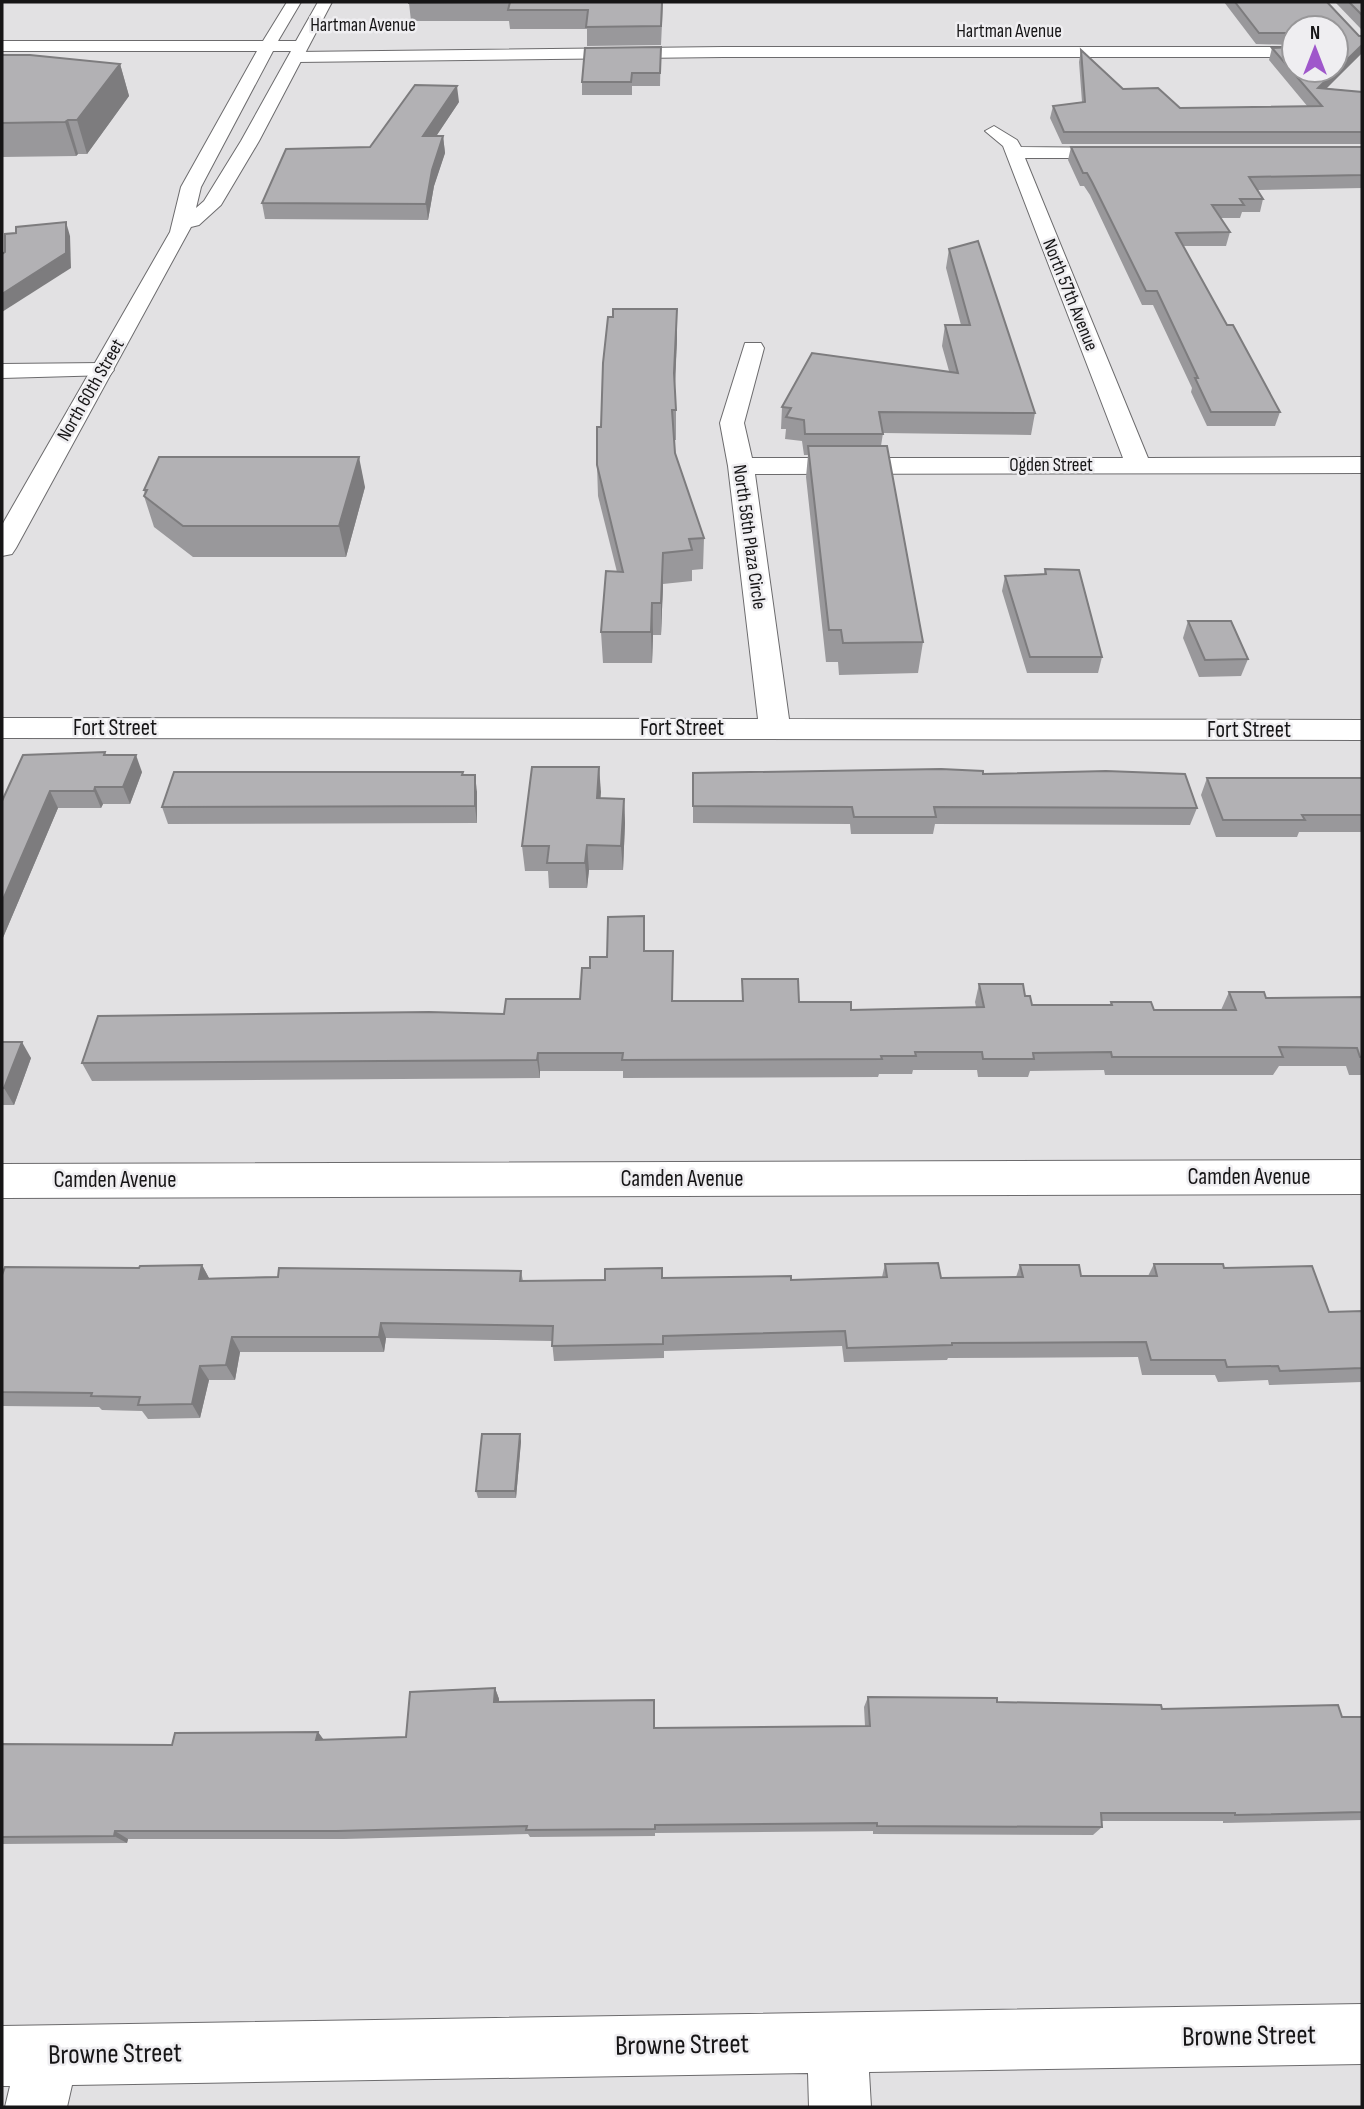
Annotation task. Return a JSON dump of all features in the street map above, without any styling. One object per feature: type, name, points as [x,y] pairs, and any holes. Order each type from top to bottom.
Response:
[{"type":"street","name":"North 60th Street","points":[[2,548],[180,232],[191,187],[264,52],[295,2]]},
{"type":"street","name":"North 60th Street","points":[[180,232],[211,205],[300,52],[325,2]]},
{"type":"street","name":"Hartman Avenue","points":[[2,46],[264,52]]},
{"type":"street","name":"Hartman Avenue","points":[[2,57],[264,52],[1280,52]]},
{"type":"street","name":"North 57th Avenue","points":[[994,131],[1011,144],[1138,465]]},
{"type":"street","points":[[1014,152],[1144,153]]},
{"type":"street","name":"North 58th Plaza Circle","points":[[753,348],[732,423],[741,466],[775,729]]},
{"type":"street","points":[[2,371],[102,370]]},
{"type":"street","name":"Ogden Street","points":[[741,466],[1362,465]]},
{"type":"street","name":"Fort Street","points":[[2,728],[1362,730]]},
{"type":"street","name":"Camden Avenue","points":[[2,1181],[1362,1177]]},
{"type":"street","name":"Browne Street","points":[[28,2073],[837,2043],[1362,2035]]},
{"type":"street","points":[[837,2043],[841,2107]]},
{"type":"building","points":[[409,2],[510,2],[409,3]]},
{"type":"building","points":[[510,2],[662,2],[661,26],[586,27],[588,10],[508,10]]},
{"type":"building","points":[[1235,2],[1327,2],[1338,14],[1280,14],[1280,33],[1259,33]]},
{"type":"building","points":[[1349,2],[1362,2],[1362,15]]},
{"type":"building","points":[[1350,26],[1362,36],[1362,45],[1350,57]]},
{"type":"building","points":[[661,47],[660,73],[632,73],[631,82],[582,82],[585,48]]},
{"type":"building","points":[[1272,48],[1280,48],[1280,57]]},
{"type":"building","points":[[1081,50],[1123,89],[1158,88],[1180,108],[1322,106],[1303,84],[1322,84],[1318,88],[1362,92],[1362,132],[1064,132],[1053,106],[1085,102]]},
{"type":"building","points":[[2,55],[30,55],[120,64],[77,120],[2,123]]},
{"type":"building","points":[[415,85],[457,86],[423,136],[443,136],[432,170],[426,204],[262,203],[286,149],[370,147]]},
{"type":"building","points":[[1071,147],[1362,147],[1362,175],[1249,177],[1263,199],[1240,199],[1244,205],[1212,205],[1230,232],[1176,233],[1227,325],[1233,325],[1280,412],[1211,412],[1157,291],[1146,291],[1092,182],[1087,173],[1083,173]]},
{"type":"building","points":[[66,222],[66,253],[2,294],[5,234],[16,233],[16,227]]},
{"type":"building","points":[[978,241],[1035,413],[879,412],[883,434],[805,434],[804,420],[786,417],[791,408],[782,407],[812,353],[958,373],[945,325],[970,325],[949,249]]},
{"type":"building","points":[[613,309],[677,309],[674,373],[676,410],[672,410],[675,453],[704,538],[689,539],[692,550],[663,553],[661,603],[652,603],[651,632],[601,632],[606,571],[623,572],[597,465],[597,427],[601,427],[603,363],[608,317],[613,317]]},
{"type":"building","points":[[808,446],[887,446],[923,642],[843,643],[841,630],[829,630]]},
{"type":"building","points":[[159,457],[359,457],[339,526],[183,526],[144,496],[147,490],[144,490]]},
{"type":"building","points":[[1045,569],[1079,570],[1102,657],[1030,657],[1005,576],[1046,574]]},
{"type":"building","points":[[1188,621],[1231,621],[1248,659],[1205,660]]},
{"type":"building","points":[[105,752],[104,755],[136,755],[123,787],[95,787],[94,791],[50,791],[2,902],[2,801],[23,755]]},
{"type":"building","points":[[532,767],[599,767],[597,798],[624,799],[621,846],[587,845],[585,863],[547,863],[549,846],[522,846]]},
{"type":"building","points":[[941,769],[983,771],[983,774],[1106,771],[1185,774],[1197,808],[934,807],[936,817],[854,817],[852,807],[693,806],[693,773]]},
{"type":"building","points":[[174,772],[463,772],[462,775],[475,775],[475,806],[162,807]]},
{"type":"building","points":[[1207,778],[1362,778],[1362,815],[1302,815],[1305,820],[1223,820]]},
{"type":"building","points":[[644,916],[644,951],[673,951],[672,1001],[743,1001],[742,979],[798,979],[799,1002],[851,1002],[851,1010],[984,1007],[979,984],[1023,984],[1025,996],[1030,996],[1032,1005],[1151,1002],[1154,1010],[1236,1010],[1229,992],[1264,992],[1266,998],[1362,997],[1362,1057],[1357,1048],[1279,1047],[1283,1057],[1112,1057],[1111,1052],[1033,1053],[1034,1059],[983,1059],[982,1052],[915,1052],[916,1056],[881,1056],[882,1059],[622,1060],[623,1053],[538,1053],[537,1060],[82,1063],[98,1016],[429,1012],[504,1014],[506,999],[580,999],[582,968],[590,968],[590,957],[607,957],[608,917]]},
{"type":"building","points":[[2,1042],[22,1042],[4,1088],[2,1088]]},
{"type":"building","points":[[938,1263],[941,1278],[1023,1277],[1020,1265],[1079,1265],[1081,1276],[1157,1276],[1154,1264],[1223,1264],[1224,1268],[1312,1266],[1329,1312],[1362,1311],[1362,1368],[1280,1371],[1278,1366],[1227,1367],[1225,1360],[1151,1360],[1146,1342],[952,1343],[847,1348],[845,1331],[663,1336],[663,1344],[552,1346],[553,1326],[381,1323],[379,1337],[232,1337],[226,1365],[200,1366],[192,1404],[138,1405],[140,1397],[91,1396],[92,1393],[2,1392],[2,1275],[5,1267],[139,1268],[202,1265],[199,1279],[278,1277],[279,1268],[521,1271],[520,1281],[605,1280],[605,1269],[662,1268],[662,1278],[791,1276],[791,1280],[887,1277],[885,1264]]},
{"type":"building","points":[[482,1434],[520,1434],[515,1491],[476,1491]]},
{"type":"building","points":[[495,1688],[494,1702],[654,1700],[654,1728],[870,1726],[868,1697],[997,1698],[997,1702],[1161,1705],[1162,1709],[1338,1705],[1342,1717],[1362,1717],[1362,1812],[1235,1815],[1101,1813],[1102,1827],[877,1826],[877,1823],[655,1825],[655,1829],[526,1830],[527,1826],[337,1831],[115,1831],[114,1836],[2,1837],[2,1744],[172,1745],[175,1733],[318,1732],[316,1740],[406,1737],[410,1692]]}]
